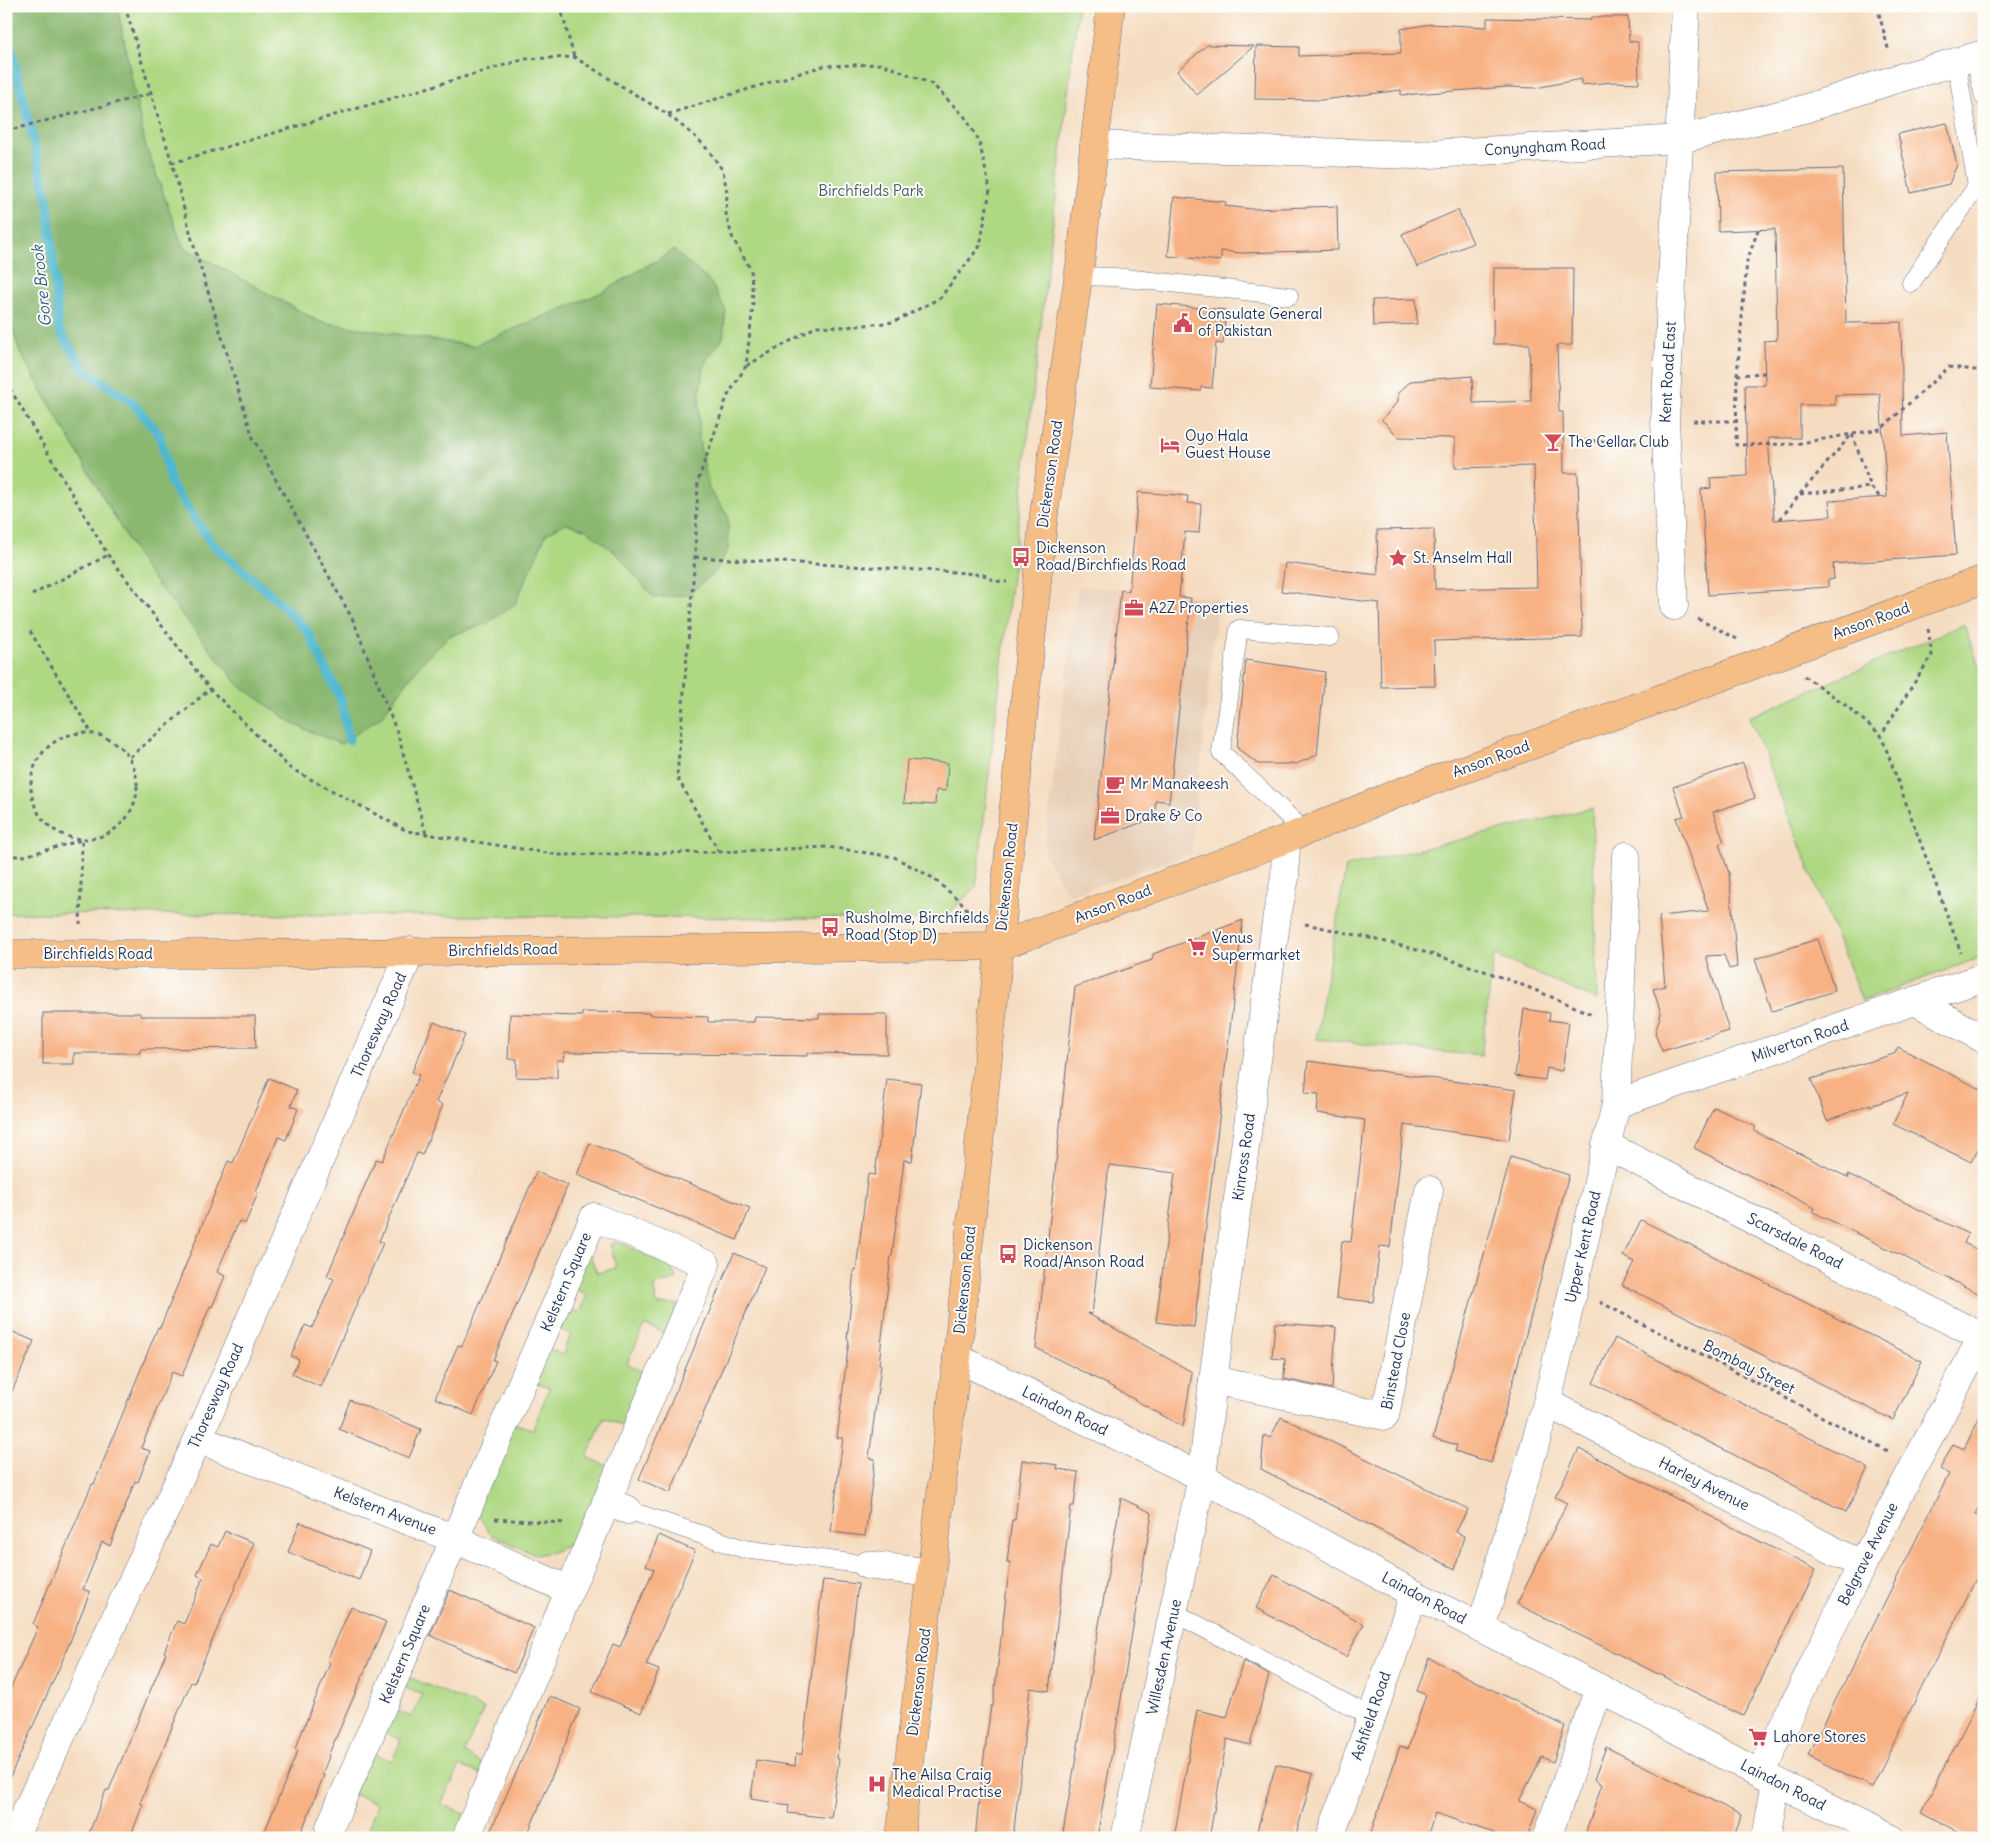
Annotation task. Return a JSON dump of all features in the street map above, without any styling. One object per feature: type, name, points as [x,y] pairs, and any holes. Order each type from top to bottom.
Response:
[{"type":"highway","name":"Dickenson Road","points":[[900,1838],[957,1358],[1044,514],[1078,276],[1112,6]]},
{"type":"highway","name":"Anson Road","points":[[1000,946],[1295,835],[1398,793],[1984,579]]},
{"type":"highway","name":"Birchfields Road","points":[[6,954],[80,955],[1000,946]]},
{"type":"street","name":"Kent Road East","points":[[1674,606],[1666,433],[1686,6]]},
{"type":"street","name":"Conyngham Road","points":[[1094,146],[1414,155],[1681,139],[1804,109],[1972,57]]},
{"type":"street","name":"Kinross Road","points":[[1202,1477],[1213,1380],[1277,915],[1295,835]]},
{"type":"street","name":"Upper Kent Road","points":[[1481,1628],[1547,1403],[1616,1104],[1626,856]]},
{"type":"street","name":"Thoresway Road","points":[[14,1838],[198,1439],[411,951]]},
{"type":"street","name":"Milverton Road","points":[[1616,1104],[1978,979]]},
{"type":"street","points":[[1915,1001],[1984,1039]]},
{"type":"street","name":"Scarsdale Road","points":[[1606,1145],[1983,1338]]},
{"type":"street","name":"Binstead Close","points":[[1213,1380],[1386,1416],[1429,1190]]},
{"type":"street","name":"Kelstern Square","points":[[329,1838],[330,1826],[594,1217],[706,1264],[610,1512],[569,1590],[466,1838]]},
{"type":"street","name":"Belgrave Avenue","points":[[1766,1838],[1768,1778],[1862,1564],[1983,1338]]},
{"type":"street","name":"Laindon Road","points":[[957,1358],[1202,1477],[1414,1594],[1599,1688],[1768,1778],[1891,1838]]},
{"type":"street","name":"Harley Avenue","points":[[1547,1403],[1862,1564]]},
{"type":"street","name":"Kelstern Avenue","points":[[198,1439],[460,1528],[569,1590]]},
{"type":"street","name":"Willesden Avenue","points":[[1125,1838],[1202,1477]]},
{"type":"street","points":[[867,1564],[932,1572]]},
{"type":"street","name":"Ashfield Road","points":[[1330,1838],[1370,1716],[1414,1594]]},
{"type":"street","points":[[1547,1838],[1599,1688]]},
{"type":"lane","points":[[1972,57],[1984,97]]},
{"type":"lane","points":[[1911,283],[1977,186],[1972,57]]},
{"type":"lane","points":[[1078,276],[1115,278],[1289,296]]},
{"type":"lane","points":[[1295,835],[1221,752],[1239,629],[1330,637]]},
{"type":"lane","points":[[610,1512],[744,1549],[867,1564]]},
{"type":"lane","points":[[1173,1612],[1370,1716]]},
{"type":"path","points":[[125,6],[172,163],[193,244],[253,438],[354,622],[398,735],[426,834]]},
{"type":"path","points":[[560,6],[574,57]]},
{"type":"path","points":[[1877,6],[1896,79]]},
{"type":"path","points":[[172,163],[525,59],[574,57],[667,114],[697,138],[710,152],[723,171],[727,192],[726,216],[733,239],[752,270],[753,305],[746,366],[727,397],[698,481],[695,557],[677,778],[719,852]]},
{"type":"path","points":[[667,114],[823,66],[882,64],[932,84],[966,116],[979,141],[990,190],[980,246],[940,298],[894,322],[846,327],[816,326],[746,366]]},
{"type":"path","points":[[6,131],[150,94]]},
{"type":"path","points":[[1758,230],[1747,261],[1737,375],[1736,445],[1795,444],[1881,429],[1949,367],[1984,371]]},
{"type":"path","points":[[1737,375],[1765,373]]},
{"type":"path","points":[[6,382],[108,555],[210,689],[290,768],[407,831],[560,855],[719,852],[828,847],[894,858],[933,878],[961,902],[1000,946]]},
{"type":"path","points":[[1577,440],[1666,433],[1736,422]]},
{"type":"path","points":[[1852,434],[1871,487],[1880,497]]},
{"type":"path","points":[[1780,519],[1852,434]]},
{"type":"path","points":[[1800,494],[1871,487]]},
{"type":"path","points":[[32,595],[108,555]]},
{"type":"path","points":[[695,557],[955,572],[984,575],[994,581],[1037,583]]},
{"type":"path","points":[[1881,735],[1932,655],[1924,602]]},
{"type":"path","points":[[1674,606],[1804,677],[1843,703],[1881,735],[1978,979]]},
{"type":"path","points":[[30,631],[91,732]]},
{"type":"path","points":[[130,758],[210,689]]},
{"type":"path","points":[[6,856],[24,856],[82,840],[98,838],[114,831],[126,820],[134,805],[138,789],[136,773],[130,758],[120,746],[107,737],[91,732],[74,733],[58,739],[44,749],[35,764],[30,781],[32,799],[38,815],[50,828],[65,836],[82,840]]},
{"type":"path","points":[[80,955],[82,840]]},
{"type":"path","points":[[1302,923],[1374,939],[1459,962],[1531,988],[1619,1026]]},
{"type":"path","name":"Bombay Street","points":[[1573,1289],[1915,1465]]},
{"type":"path","points":[[460,1528],[610,1512]]},
{"type":"shaded area","points":[[1078,586],[1218,598],[1191,854],[1069,895],[1044,854]]},
{"type":"green space","points":[[6,6],[117,6],[145,144],[183,247],[320,322],[473,346],[603,292],[674,250],[711,283],[726,310],[723,338],[705,362],[699,398],[699,440],[709,489],[728,516],[728,549],[715,573],[687,595],[654,598],[619,556],[587,530],[565,523],[546,534],[515,604],[488,623],[449,636],[419,666],[381,717],[341,744],[295,725],[239,685],[144,568],[20,352],[6,310]]},
{"type":"green space","name":"Birchfields Park","points":[[117,6],[1078,6],[976,887],[943,919],[6,913],[6,310],[20,352],[144,568],[381,717],[419,666],[449,636],[488,623],[534,560],[546,534],[565,523],[587,530],[619,556],[654,598],[728,516],[709,489],[699,440],[699,398],[705,362],[723,338],[674,250],[603,292],[473,346],[320,322],[183,247],[145,144]]},
{"type":"green space","points":[[1964,624],[1984,680],[1984,956],[1862,1001],[1749,717]]},
{"type":"green space","points":[[1592,808],[1597,1000],[1494,955],[1481,1056],[1316,1039],[1346,867]]},
{"type":"green space","points":[[619,1242],[670,1267],[677,1279],[654,1286],[656,1305],[677,1304],[668,1335],[645,1325],[627,1363],[651,1377],[628,1428],[604,1418],[587,1457],[610,1467],[579,1533],[567,1546],[552,1552],[536,1555],[490,1534],[480,1518],[477,1504],[509,1422],[533,1429],[549,1388],[528,1381],[542,1345],[562,1355],[571,1334],[550,1325],[561,1305],[580,1313],[587,1295],[569,1285],[589,1252],[597,1273],[616,1268],[610,1244]]},
{"type":"green space","points":[[406,1676],[484,1709],[464,1753],[484,1765],[483,1775],[460,1766],[441,1804],[468,1815],[459,1838],[365,1838],[377,1804],[353,1794],[369,1752],[392,1761],[401,1740],[379,1730],[391,1708],[411,1717],[422,1695],[401,1686]]},
{"type":"building","points":[[1591,17],[1628,17],[1629,41],[1638,42],[1639,83],[1613,82],[1581,85],[1581,79],[1536,88],[1507,87],[1401,95],[1401,90],[1322,100],[1255,99],[1256,46],[1299,47],[1299,56],[1401,53],[1401,29],[1431,24],[1487,27],[1487,18],[1591,20]]},
{"type":"building","points":[[1207,45],[1254,46],[1197,95],[1177,71]]},
{"type":"building","points":[[1947,123],[1957,165],[1949,184],[1911,193],[1898,134]]},
{"type":"building","points":[[1843,169],[1846,323],[1901,322],[1903,436],[1947,432],[1956,555],[1833,564],[1834,579],[1828,580],[1828,587],[1708,595],[1701,489],[1711,488],[1710,478],[1747,476],[1745,385],[1765,385],[1764,341],[1777,340],[1775,229],[1718,231],[1717,172]],"holes":[[[1880,394],[1887,497],[1829,501],[1831,516],[1774,520],[1768,438],[1800,438],[1800,405],[1835,405],[1835,395]]]},
{"type":"building","points":[[1174,197],[1226,202],[1225,206],[1252,209],[1337,206],[1338,250],[1242,253],[1221,251],[1221,261],[1168,256]]},
{"type":"building","points":[[1458,210],[1473,243],[1417,267],[1402,234]]},
{"type":"building","points":[[1494,268],[1573,268],[1572,345],[1557,345],[1559,412],[1563,412],[1564,473],[1578,473],[1582,637],[1434,641],[1435,686],[1381,687],[1379,603],[1281,591],[1285,563],[1378,575],[1377,530],[1434,529],[1435,589],[1537,587],[1534,466],[1455,468],[1455,438],[1399,437],[1382,420],[1398,401],[1398,393],[1411,381],[1472,376],[1473,403],[1531,401],[1529,344],[1493,344]]},
{"type":"building","points":[[1416,299],[1417,324],[1373,326],[1372,300]]},
{"type":"building","points":[[1157,304],[1226,310],[1223,344],[1216,343],[1212,388],[1201,387],[1200,391],[1150,387]]},
{"type":"building","points":[[1138,492],[1188,496],[1187,503],[1201,504],[1199,533],[1185,532],[1179,597],[1191,598],[1169,802],[1156,800],[1154,818],[1094,840],[1121,590],[1129,591]]},
{"type":"building","points":[[1246,660],[1325,672],[1317,755],[1296,764],[1258,764],[1237,748]]},
{"type":"building","points":[[907,760],[948,763],[946,791],[936,790],[935,805],[904,803]]},
{"type":"building","points":[[1743,763],[1755,798],[1713,812],[1724,842],[1719,844],[1729,873],[1737,967],[1729,969],[1724,955],[1706,956],[1729,1031],[1662,1051],[1655,1034],[1661,1013],[1653,989],[1665,986],[1659,916],[1709,911],[1676,818],[1684,816],[1673,787]]},
{"type":"building","points":[[1243,920],[1194,1327],[1156,1322],[1175,1173],[1109,1165],[1092,1314],[1087,1313],[1192,1372],[1183,1427],[1107,1384],[1036,1348],[1075,987],[1152,960],[1153,954]]},
{"type":"building","points":[[1818,939],[1835,991],[1772,1011],[1755,959]]},
{"type":"building","points":[[1524,1009],[1550,1013],[1549,1020],[1569,1023],[1562,1071],[1547,1068],[1545,1080],[1515,1076]]},
{"type":"building","points":[[582,1012],[650,1013],[650,1015],[708,1017],[708,1022],[754,1022],[755,1017],[819,1018],[819,1014],[887,1014],[887,1054],[807,1053],[807,1056],[565,1052],[564,1060],[557,1060],[557,1078],[516,1077],[517,1059],[508,1059],[510,1014],[582,1016]]},
{"type":"building","points":[[43,1013],[140,1013],[140,1016],[255,1016],[256,1048],[140,1049],[140,1053],[74,1053],[74,1064],[43,1064]]},
{"type":"building","points":[[434,1022],[465,1035],[436,1102],[443,1105],[422,1155],[417,1153],[379,1241],[383,1243],[321,1387],[292,1374],[299,1359],[291,1356],[305,1325],[312,1328],[334,1279],[327,1276],[376,1159],[382,1161],[419,1075],[412,1072]]},
{"type":"building","points":[[1898,1047],[1984,1091],[1984,1138],[1971,1162],[1893,1124],[1908,1093],[1870,1106],[1870,1104],[1827,1121],[1811,1079],[1894,1054]]},
{"type":"building","points":[[1308,1061],[1516,1090],[1509,1140],[1404,1125],[1390,1247],[1380,1246],[1373,1302],[1336,1298],[1342,1241],[1351,1242],[1365,1120],[1317,1113],[1319,1094],[1305,1093]]},
{"type":"building","points":[[269,1078],[297,1090],[291,1106],[298,1109],[286,1140],[278,1137],[245,1224],[239,1221],[217,1272],[225,1276],[212,1307],[210,1306],[182,1376],[172,1372],[141,1448],[150,1451],[138,1482],[135,1481],[110,1546],[102,1542],[83,1589],[90,1592],[63,1659],[6,1786],[6,1699],[38,1627],[33,1624],[92,1484],[94,1484],[158,1327],[160,1328],[228,1161],[233,1163]]},
{"type":"building","points":[[887,1079],[921,1083],[912,1161],[904,1160],[891,1256],[879,1364],[881,1365],[869,1458],[875,1459],[865,1536],[831,1532],[843,1438],[837,1438],[849,1340],[847,1340],[854,1269],[856,1270],[868,1174],[875,1175]]},
{"type":"building","points":[[1714,1107],[1756,1127],[1754,1131],[1849,1178],[1848,1174],[1968,1234],[1964,1243],[1984,1253],[1984,1296],[1813,1212],[1815,1208],[1694,1148]]},
{"type":"building","points":[[590,1143],[750,1208],[737,1240],[577,1175]]},
{"type":"building","points":[[1511,1157],[1569,1175],[1491,1463],[1455,1451],[1457,1445],[1433,1438]]},
{"type":"building","points":[[536,1172],[568,1185],[493,1360],[496,1361],[473,1415],[435,1398],[458,1345],[462,1346]]},
{"type":"building","points":[[1641,1220],[1922,1361],[1893,1420],[1622,1285],[1634,1262],[1623,1256]]},
{"type":"building","points":[[734,1253],[765,1267],[670,1493],[639,1479]]},
{"type":"building","points":[[1275,1323],[1336,1327],[1332,1389],[1284,1379],[1285,1359],[1272,1358]]},
{"type":"building","points":[[6,1329],[34,1341],[6,1405]]},
{"type":"building","points":[[1615,1338],[1868,1468],[1846,1512],[1593,1383]]},
{"type":"building","points":[[350,1400],[421,1429],[409,1458],[339,1429]]},
{"type":"building","points":[[1984,1408],[1984,1498],[1975,1514],[1984,1518],[1984,1563],[1872,1787],[1808,1755],[1949,1474],[1940,1469],[1953,1444],[1964,1449]]},
{"type":"building","points":[[1281,1417],[1468,1509],[1456,1532],[1464,1536],[1455,1569],[1261,1469],[1264,1435],[1270,1438]]},
{"type":"building","points":[[1579,1449],[1816,1570],[1743,1716],[1517,1604],[1567,1503],[1555,1497]]},
{"type":"building","points":[[1022,1460],[1058,1465],[1057,1469],[1078,1472],[1074,1506],[1071,1506],[1049,1691],[1030,1688],[1013,1838],[975,1838],[1010,1562],[1007,1562],[1012,1520],[1015,1520]]},
{"type":"building","points":[[1121,1498],[1152,1513],[1115,1735],[1097,1838],[1062,1838]]},
{"type":"building","points":[[300,1522],[370,1551],[359,1580],[288,1552]]},
{"type":"building","points":[[225,1531],[254,1543],[194,1683],[191,1682],[140,1803],[143,1804],[130,1838],[87,1838],[166,1653],[164,1652],[177,1621],[184,1624],[203,1578],[197,1575],[211,1544],[218,1547]]},
{"type":"building","points":[[659,1535],[695,1551],[646,1665],[659,1670],[641,1713],[592,1692],[613,1644],[620,1647],[654,1569],[646,1566]]},
{"type":"building","points":[[1274,1575],[1364,1624],[1346,1657],[1256,1608]]},
{"type":"building","points":[[823,1580],[858,1584],[831,1818],[788,1813],[789,1805],[751,1799],[756,1760],[795,1766],[796,1754],[802,1754]]},
{"type":"building","points":[[450,1590],[534,1628],[514,1673],[430,1635]]},
{"type":"building","points":[[351,1607],[386,1622],[328,1756],[322,1774],[324,1775],[299,1838],[262,1838],[298,1750],[295,1749],[330,1663],[327,1661]]},
{"type":"building","points":[[1429,1658],[1565,1726],[1553,1762],[1542,1757],[1519,1801],[1537,1809],[1527,1838],[1493,1838],[1494,1833],[1435,1813],[1427,1838],[1369,1838],[1400,1746],[1408,1749],[1426,1695],[1417,1691]]},
{"type":"building","points":[[1243,1661],[1269,1675],[1250,1745],[1227,1739],[1209,1838],[1174,1838],[1197,1710],[1227,1717]]},
{"type":"building","points":[[1984,1690],[1984,1838],[1971,1838],[1921,1812]]},
{"type":"building","points":[[550,1696],[580,1709],[526,1838],[509,1838],[491,1830]]},
{"type":"building","points":[[1606,1747],[1741,1815],[1734,1838],[1584,1838],[1602,1784],[1594,1779]]},
{"type":"building","points":[[1276,1764],[1313,1774],[1295,1838],[1255,1838]]},
{"type":"waterway","name":"Gore Brook","points":[[6,27],[48,202],[59,330],[85,370],[133,403],[160,435],[171,484],[212,544],[265,589],[307,630],[341,700],[349,740]]},
{"type":"place","name":"Consulate General of Pakistan","points":[[1183,323]]},
{"type":"place","name":"The Cellar Club","points":[[1553,442]]},
{"type":"place","name":"Oyo Hala Guest House","points":[[1170,445]]},
{"type":"place","name":"Dickenson Road/Birchfields Road","points":[[1021,557]]},
{"type":"place","name":"St. Anselm Hall","points":[[1398,558]]},
{"type":"place","name":"A2Z Properties","points":[[1134,608]]},
{"type":"place","name":"Mr Manakeesh","points":[[1115,784]]},
{"type":"place","name":"Drake & Co","points":[[1110,816]]},
{"type":"place","name":"Rusholme, Birchfields Road (Stop D)","points":[[830,927]]},
{"type":"place","name":"Venus Supermarket","points":[[1197,947]]},
{"type":"place","name":"Dickenson Road/Anson Road","points":[[1008,1254]]},
{"type":"place","name":"Lahore Stores","points":[[1758,1737]]},
{"type":"place","name":"The Ailsa Craig Medical Practise","points":[[877,1784]]}]
